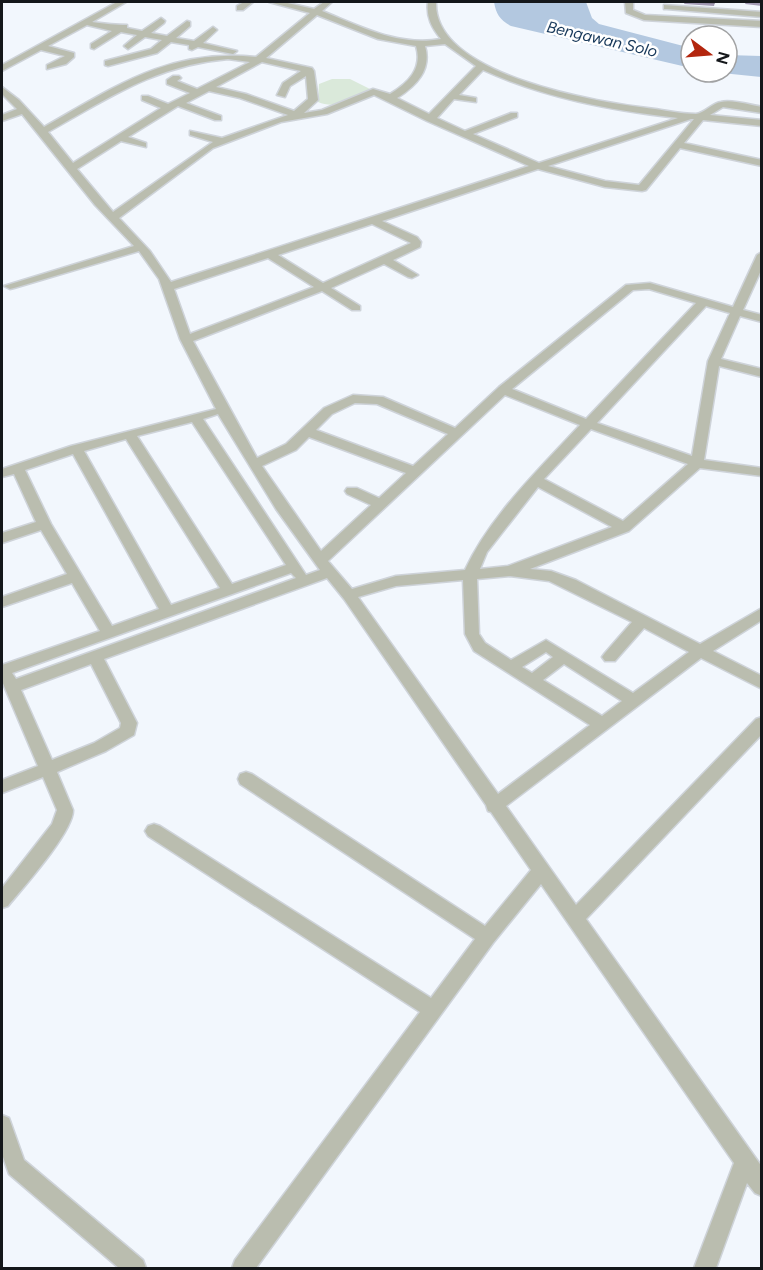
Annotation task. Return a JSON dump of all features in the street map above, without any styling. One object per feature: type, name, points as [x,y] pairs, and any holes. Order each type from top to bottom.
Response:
[{"type":"street","points":[[2,68],[122,2]]},
{"type":"street","points":[[240,8],[249,2]]},
{"type":"street","points":[[273,2],[315,12],[389,38],[420,45],[447,41]]},
{"type":"street","points":[[72,168],[168,108],[261,59],[328,2]]},
{"type":"street","points":[[432,2],[432,18],[447,41],[478,69]]},
{"type":"street","points":[[629,2],[630,11],[715,23],[762,24]]},
{"type":"street","points":[[711,2],[762,15]]},
{"type":"street","points":[[715,23],[717,5]]},
{"type":"street","points":[[667,7],[762,6]]},
{"type":"street","points":[[128,46],[161,21]]},
{"type":"street","points":[[94,46],[131,22]]},
{"type":"street","points":[[108,63],[152,52],[187,24]]},
{"type":"street","points":[[70,42],[95,25],[196,44],[309,70]]},
{"type":"street","points":[[186,52],[213,30]]},
{"type":"street","points":[[431,44],[478,69],[582,101],[761,126]]},
{"type":"street","points":[[390,98],[418,76],[424,60],[420,45]]},
{"type":"street","points":[[40,47],[71,56],[50,67]]},
{"type":"street","points":[[41,132],[151,72],[182,61],[208,58],[261,59]]},
{"type":"street","points":[[430,119],[478,69]]},
{"type":"street","points":[[282,95],[286,86],[309,70]]},
{"type":"street","points":[[295,116],[313,100],[309,70]]},
{"type":"street","points":[[176,78],[170,82],[198,93]]},
{"type":"street","points":[[209,88],[242,96],[295,116]]},
{"type":"street","points":[[2,90],[156,266],[168,287],[186,339],[223,410],[323,567],[349,595],[744,1164],[762,1186]]},
{"type":"street","points":[[100,90],[110,95]]},
{"type":"street","points":[[112,217],[195,156],[220,141],[295,116],[324,112],[371,92],[378,92],[430,119],[538,166],[571,176],[639,188],[645,186],[692,130],[697,117]]},
{"type":"street","points":[[451,96],[473,100]]},
{"type":"street","points":[[145,98],[168,108]]},
{"type":"street","points":[[178,103],[218,118]]},
{"type":"street","points":[[168,287],[538,166],[697,117],[722,104],[762,110]]},
{"type":"street","points":[[2,117],[22,111]]},
{"type":"street","points":[[465,134],[514,115]]},
{"type":"street","points":[[672,123],[692,130]]},
{"type":"street","points":[[193,133],[220,141]]},
{"type":"street","points":[[120,138],[143,145]]},
{"type":"street","points":[[678,145],[762,163]]},
{"type":"street","points":[[186,339],[322,287],[412,249],[416,242],[372,220]]},
{"type":"street","points":[[10,286],[141,248]]},
{"type":"street","points":[[271,255],[356,308]]},
{"type":"street","points":[[510,572],[624,528],[697,463],[714,361],[736,312],[757,276],[762,255]]},
{"type":"street","points":[[385,260],[412,274]]},
{"type":"street","points":[[12,687],[304,580],[323,567],[380,504],[503,390],[630,287],[650,286],[762,319]]},
{"type":"street","points":[[603,724],[534,679],[479,647],[472,634],[470,574],[482,550],[536,480],[702,303]]},
{"type":"street","points":[[714,361],[762,373]]},
{"type":"street","points":[[503,390],[588,424],[697,463],[760,468]]},
{"type":"street","points":[[256,464],[291,447],[328,411],[339,404],[365,398],[379,400],[456,433]]},
{"type":"street","points":[[2,473],[76,449],[213,412]]},
{"type":"street","points":[[195,417],[304,580]]},
{"type":"street","points":[[308,432],[415,472]]},
{"type":"street","points":[[130,435],[230,591]]},
{"type":"street","points":[[76,449],[168,612]]},
{"type":"street","points":[[18,468],[44,524],[108,633]]},
{"type":"street","points":[[536,480],[624,528]]},
{"type":"street","points":[[352,491],[380,504]]},
{"type":"street","points":[[2,538],[44,524]]},
{"type":"street","points":[[2,901],[58,829],[65,816],[65,810],[3,668],[294,567]]},
{"type":"street","points":[[349,595],[396,580],[470,574],[510,572],[560,579],[762,683]]},
{"type":"street","points":[[2,602],[74,577]]},
{"type":"street","points":[[494,806],[632,700],[699,652],[762,613]]},
{"type":"street","points":[[610,657],[626,636],[642,621]]},
{"type":"street","points":[[512,666],[544,645],[632,700]]},
{"type":"street","points":[[2,787],[100,747],[128,731],[129,723],[96,657]]},
{"type":"street","points":[[534,679],[563,657]]},
{"type":"street","points":[[575,918],[762,723]]},
{"type":"street","points":[[246,779],[487,937]]},
{"type":"street","points":[[154,831],[433,1010]]},
{"type":"street","points":[[243,1269],[487,937],[540,872]]},
{"type":"street","points":[[2,1125],[16,1167],[135,1269]]},
{"type":"street","points":[[705,1269],[744,1164]]},
{"type":"green space","points":[[332,79],[350,79],[372,90],[339,104],[318,102],[319,84]]},
{"type":"water","name":"Bengawan Solo","points":[[494,2],[586,2],[592,18],[599,24],[679,45],[679,65],[511,26],[499,16]]},
{"type":"water","points":[[739,55],[761,56],[761,77],[739,75]]}]
